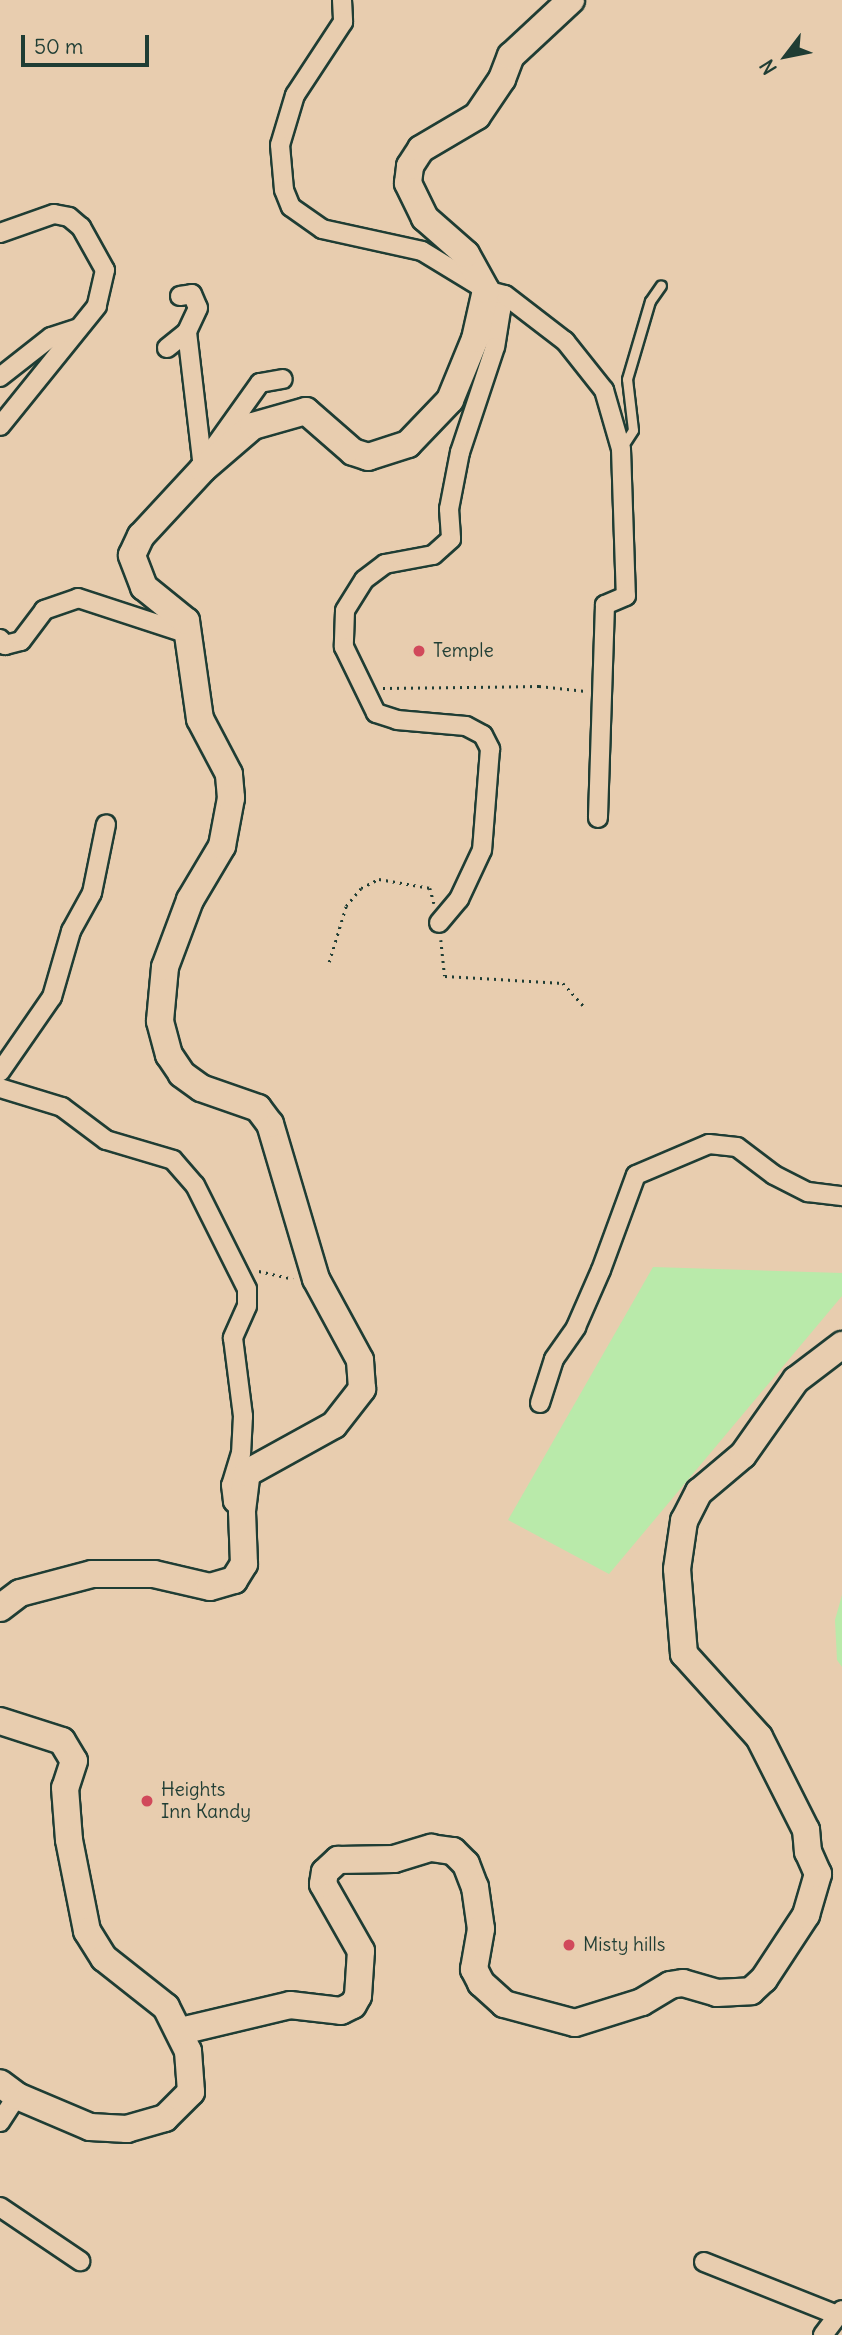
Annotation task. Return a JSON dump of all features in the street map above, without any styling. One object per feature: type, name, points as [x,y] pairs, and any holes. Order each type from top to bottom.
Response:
[{"type":"street","points":[[342,0],[343,22],[295,95],[280,145],[284,190],[291,207],[322,229],[422,251],[486,290],[505,295],[565,341],[604,390],[621,449],[626,596],[605,605],[600,645],[604,693],[598,818]]},
{"type":"street","points":[[439,923],[459,899],[482,850],[490,749],[483,735],[466,726],[397,720],[376,713],[344,647],[345,611],[364,580],[385,564],[433,555],[451,539],[449,509],[460,452],[495,347],[501,310],[486,290],[467,254],[425,218],[408,183],[410,166],[421,149],[477,116],[502,79],[511,56],[567,3]]},
{"type":"street","points":[[0,233],[54,214],[69,217],[81,228],[105,270],[97,306],[0,426]]},
{"type":"street","points":[[202,467],[253,426],[286,413],[306,411],[353,452],[368,457],[408,444],[450,400],[475,339],[486,290]]},
{"type":"street","points":[[167,348],[187,332],[198,308],[192,294],[180,296]]},
{"type":"street","points":[[0,377],[51,337],[80,328]]},
{"type":"street","points":[[187,332],[202,467]]},
{"type":"street","points":[[0,1608],[20,1593],[92,1574],[154,1574],[209,1587],[234,1580],[244,1564],[242,1511],[247,1473],[334,1425],[362,1390],[360,1360],[316,1279],[270,1124],[258,1108],[201,1088],[182,1074],[169,1055],[160,1021],[165,967],[190,900],[222,846],[231,799],[229,774],[200,719],[191,635],[186,621],[144,587],[132,555],[141,536],[202,467],[260,383],[283,379]]},
{"type":"street","points":[[0,639],[5,645],[21,641],[44,610],[78,598],[191,635]]},
{"type":"street","points":[[0,1072],[52,997],[71,931],[92,893],[106,824]]},
{"type":"street","points":[[0,1088],[62,1107],[106,1140],[173,1160],[195,1185],[247,1289],[247,1306],[233,1338],[243,1416],[241,1453],[231,1485],[233,1502],[242,1511]]},
{"type":"street","points":[[540,1404],[554,1359],[576,1327],[601,1270],[636,1175],[709,1144],[737,1147],[774,1175],[808,1192],[842,1196]]},
{"type":"street","points":[[180,2031],[290,2006],[341,2011],[353,2005],[358,1996],[360,1951],[323,1884],[325,1872],[338,1860],[394,1859],[431,1848],[453,1851],[466,1864],[475,1887],[481,1929],[474,1969],[481,1983],[504,2004],[575,2023],[642,2002],[670,1985],[683,1983],[717,1993],[751,1991],[764,1979],[806,1914],[817,1874],[808,1852],[806,1830],[759,1737],[684,1654],[677,1569],[684,1521],[699,1492],[743,1455],[796,1380],[842,1345]]},
{"type":"street","points":[[0,1721],[62,1741],[74,1761],[65,1788],[69,1840],[87,1931],[104,1958],[166,2007],[188,2051],[191,2092],[165,2118],[127,2129],[90,2127],[9,2090],[0,2122]]},
{"type":"street","points":[[0,2207],[80,2261]]},
{"type":"street","points":[[704,2262],[840,2313],[823,2335]]},
{"type":"lane","points":[[621,449],[633,430],[627,379],[650,302],[660,285]]},
{"type":"path","points":[[363,689],[539,686],[604,693]]},
{"type":"path","points":[[329,962],[346,906],[361,888],[379,879],[430,888],[439,923],[445,976],[563,983],[584,1006]]},
{"type":"path","points":[[238,1272],[267,1270],[300,1281],[316,1279]]},
{"type":"green space","points":[[653,1267],[842,1273],[842,1296],[609,1574],[508,1520]]},
{"type":"green space","points":[[842,1595],[842,1667],[837,1660],[835,1620]]},
{"type":"place","name":"Temple","points":[[419,651]]},
{"type":"place","name":"Heights Inn Kandy","points":[[147,1801]]},
{"type":"place","name":"Misty hills","points":[[569,1945]]}]
